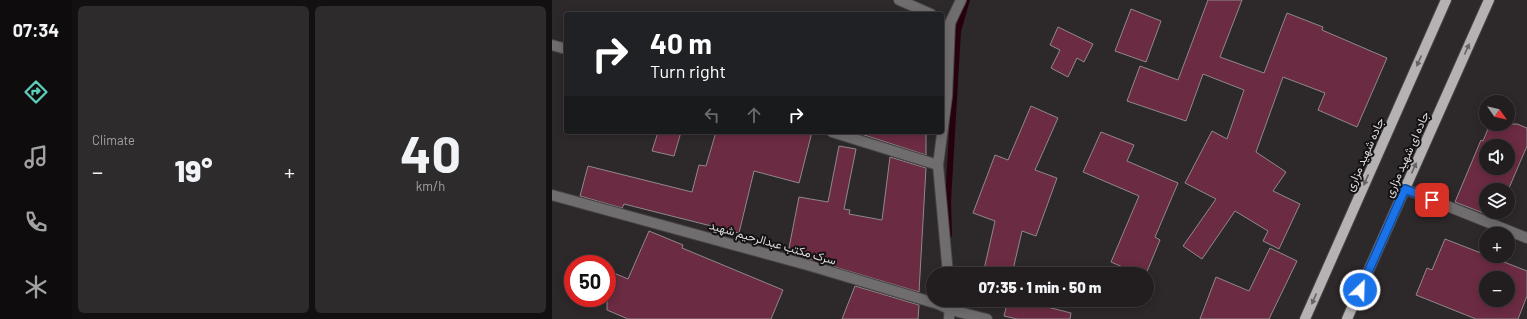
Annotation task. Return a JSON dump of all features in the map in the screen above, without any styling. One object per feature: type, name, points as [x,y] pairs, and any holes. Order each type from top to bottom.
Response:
[{"type":"main road","name":"جاده شهید مزاری","points":[[1305,319],[1446,0]]},
{"type":"main road","name":"جاده ای شهید مزاری","points":[[1347,319],[1489,0]]},
{"type":"street","points":[[899,0],[926,12]]},
{"type":"street","points":[[944,119],[947,96],[946,21],[961,0]]},
{"type":"street","points":[[552,45],[564,48]]},
{"type":"street","points":[[838,134],[938,165]]},
{"type":"street","points":[[942,134],[938,165],[947,267]]},
{"type":"street","points":[[1405,189],[1527,238]]},
{"type":"street","name":"سرک مکتب عبدالرحیم شهید","points":[[552,195],[811,266],[938,304],[950,310],[987,319]]},
{"type":"building","points":[[1208,0],[1242,0],[1220,57],[1264,73],[1287,13],[1323,27],[1322,30],[1387,58],[1357,127],[1318,110],[1325,93],[1283,77],[1256,152],[1286,172],[1273,191],[1300,204],[1279,249],[1263,241],[1268,231],[1235,211],[1202,259],[1183,246],[1216,199],[1185,183],[1212,131],[1227,139],[1244,90],[1203,74],[1186,121],[1127,101],[1140,66],[1178,80]]},
{"type":"building","points":[[1131,9],[1161,21],[1146,62],[1115,51]]},
{"type":"building","points":[[1058,27],[1093,44],[1084,62],[1077,58],[1068,77],[1051,68],[1060,50],[1050,45]]},
{"type":"building","points":[[1031,106],[1058,118],[1035,170],[1057,178],[1036,236],[1022,231],[1014,267],[985,267],[995,221],[973,213],[995,155],[1008,160]]},
{"type":"building","points":[[1515,124],[1517,124],[1527,128],[1527,146],[1515,174],[1515,139],[1484,139],[1487,131],[1515,131]]},
{"type":"building","points":[[1101,132],[1134,145],[1127,161],[1178,183],[1155,237],[1160,240],[1149,267],[1123,267],[1111,262],[1139,196],[1083,172]]},
{"type":"building","points":[[657,134],[680,134],[674,156],[652,151]]},
{"type":"building","points":[[715,134],[811,134],[799,183],[754,171],[739,233],[624,204],[622,208],[580,196],[588,166],[692,192],[699,165],[706,166]]},
{"type":"building","points":[[861,134],[926,134],[926,155]]},
{"type":"building","points":[[1479,145],[1479,175],[1515,175],[1511,183],[1479,183],[1479,211],[1455,202]]},
{"type":"building","points":[[839,146],[856,149],[844,209],[850,210],[849,214],[882,220],[890,157],[926,168],[919,292],[788,253],[799,197],[828,202]]},
{"type":"building","points":[[649,231],[683,245],[682,248],[783,290],[771,319],[628,319],[607,310],[607,307],[616,307],[616,274],[628,279]]},
{"type":"building","points":[[1445,239],[1479,252],[1479,263],[1506,263],[1527,271],[1527,296],[1518,319],[1476,319],[1416,295],[1427,268],[1432,270]]},
{"type":"building","points":[[1270,248],[1297,261],[1269,319],[1200,319],[1216,277],[1249,291]]},
{"type":"building","points":[[855,286],[919,305],[918,319],[842,319]]},
{"type":"building","points":[[1006,307],[1047,307],[1071,313],[1070,319],[1017,319],[1004,316]]},
{"type":"waterway","points":[[949,235],[948,201],[958,31],[967,0]]},
{"type":"route","points":[[1360,290],[1405,189],[1432,200]]}]
